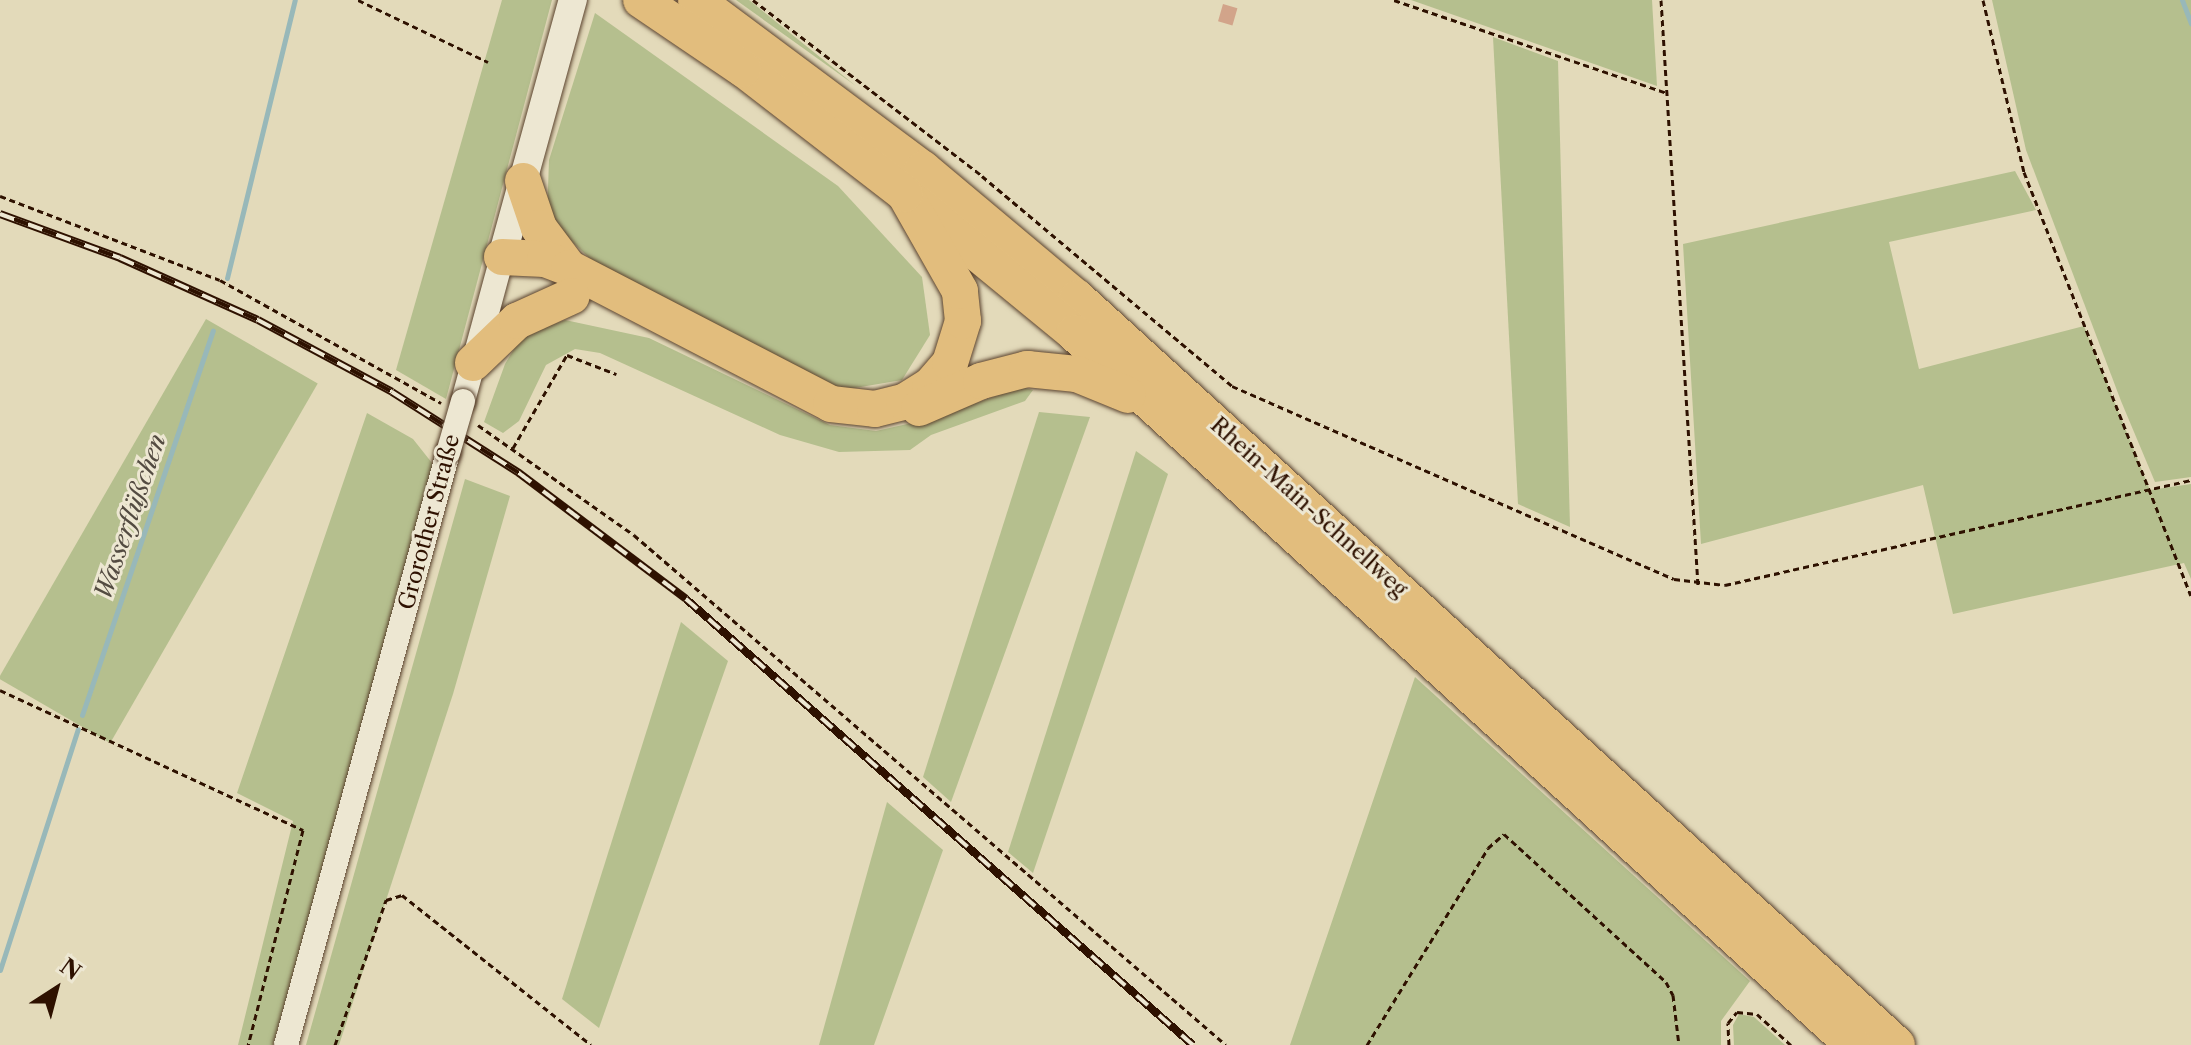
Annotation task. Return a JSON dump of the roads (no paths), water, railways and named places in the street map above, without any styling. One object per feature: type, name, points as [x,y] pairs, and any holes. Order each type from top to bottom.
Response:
[{"type":"highway","name":"Rhein-Main-Schnellweg","points":[[641,0],[766,86],[905,194],[1155,406],[1853,1045]]},
{"type":"highway","name":"Rhein-Main-Schnellweg","points":[[696,0],[923,169],[1077,298],[1897,1045]]},
{"type":"highway","points":[[523,181],[539,228],[571,282],[816,399],[860,409],[890,407],[918,395],[941,375],[956,350],[963,321],[956,277],[905,194]]},
{"type":"highway","points":[[502,257],[545,259],[571,282],[640,319],[803,404],[847,418],[890,418],[981,381],[1027,369],[1077,374],[1155,406]]},
{"type":"highway","points":[[473,363],[517,321],[571,282]]},
{"type":"main road","name":"Grorother Straße","points":[[502,257],[572,3]]},
{"type":"street","name":"Grorother Straße","points":[[286,1045],[502,257]]},
{"type":"waterway","name":"Wasserflüßchen","points":[[227,278],[295,0]]},
{"type":"waterway","points":[[2182,0],[2191,23]]},
{"type":"waterway","name":"Wasserflüßchen","points":[[82,715],[213,331]]},
{"type":"waterway","name":"Wasserflüßchen","points":[[0,970],[78,729]]},
{"type":"railway","points":[[0,214],[120,258],[258,320],[392,392],[519,473],[686,599],[1193,1045]]}]
